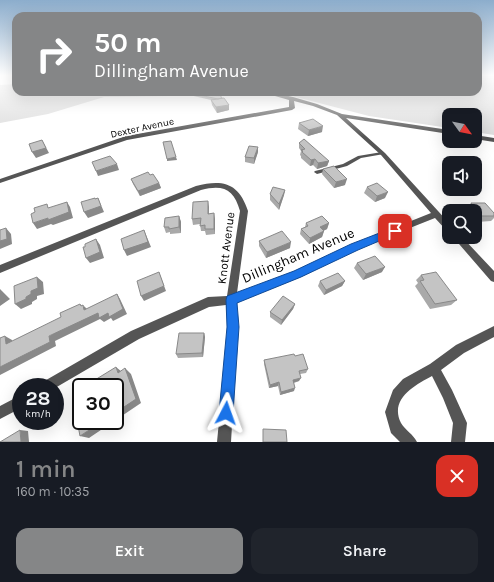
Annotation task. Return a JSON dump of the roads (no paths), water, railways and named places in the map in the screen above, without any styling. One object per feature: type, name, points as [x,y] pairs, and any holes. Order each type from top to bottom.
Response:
[{"type":"street","points":[[282,96],[339,114],[442,131]]},
{"type":"street","points":[[291,98],[292,108]]},
{"type":"street","name":"Dexter Avenue","points":[[0,182],[126,138],[314,105]]},
{"type":"street","points":[[339,114],[382,154],[418,192],[442,220]]},
{"type":"street","points":[[351,125],[365,121],[381,120]]},
{"type":"street","points":[[482,138],[494,140]]},
{"type":"street","name":"Knott Avenue","points":[[0,270],[199,188],[217,185],[225,187],[239,195],[242,200],[244,211],[232,300],[233,327],[224,442]]},
{"type":"street","name":"Dillingham Avenue","points":[[61,378],[135,335],[208,302],[232,300],[298,274],[354,247],[436,214]]},
{"type":"street","points":[[463,244],[494,278]]},
{"type":"street","points":[[410,442],[396,428],[391,412],[397,394],[407,383],[434,368],[460,349],[494,331]]},
{"type":"street","points":[[434,368],[448,394],[460,423],[458,442]]},
{"type":"street","points":[[0,413],[12,406]]},
{"type":"lane","points":[[317,172],[345,165],[360,157],[382,154]]}]
